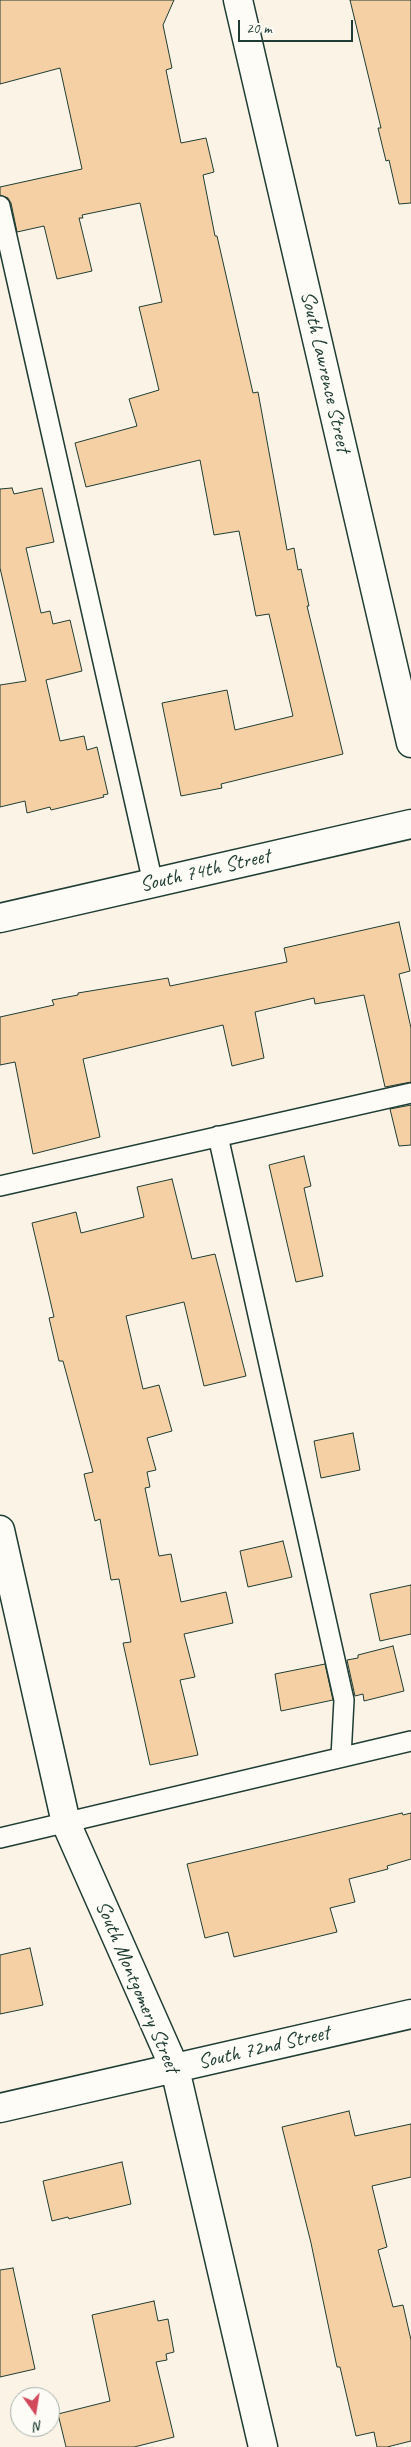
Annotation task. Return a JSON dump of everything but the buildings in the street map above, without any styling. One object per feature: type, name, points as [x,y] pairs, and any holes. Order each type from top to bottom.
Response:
[{"type":"street","name":"South Lawrence Street","points":[[238,0],[411,743]]},
{"type":"street","name":"South 74th Street","points":[[0,918],[411,824]]},
{"type":"street","name":"South Montgomery Street","points":[[0,1530],[66,1823],[175,2069],[263,2447]]},
{"type":"street","name":"South 72nd Street","points":[[0,2108],[411,2014]]},
{"type":"lane","points":[[0,206],[153,883]]},
{"type":"lane","points":[[0,1186],[411,1093]]},
{"type":"lane","points":[[218,1136],[344,1700],[341,1757]]},
{"type":"lane","points":[[0,1838],[411,1741]]}]
